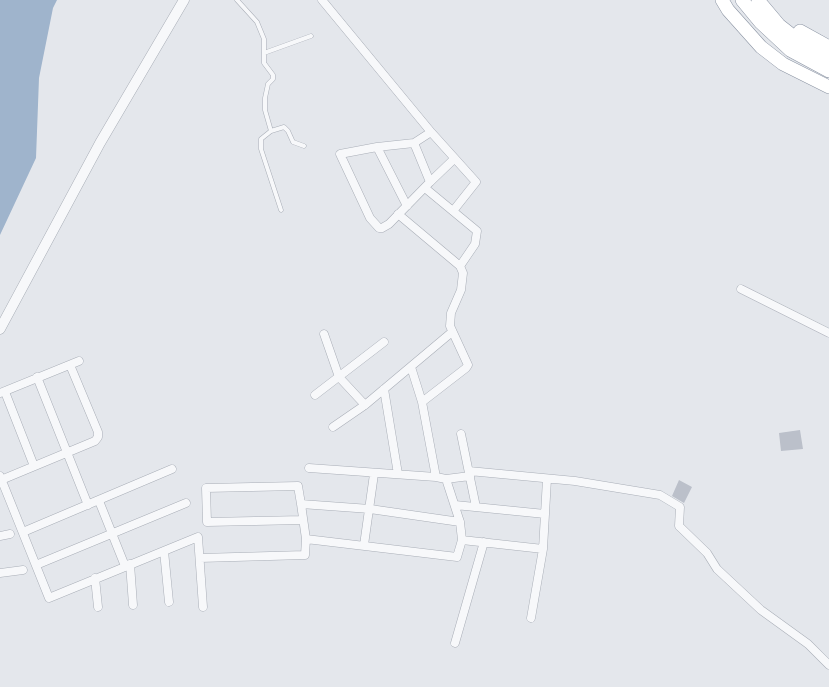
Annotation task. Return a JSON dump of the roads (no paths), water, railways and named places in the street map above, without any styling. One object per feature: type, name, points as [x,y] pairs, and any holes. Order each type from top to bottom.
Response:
[{"type":"highway","points":[[722,0],[728,10],[761,48],[783,64],[829,87]]},
{"type":"highway","points":[[742,0],[761,23],[790,50],[829,72]]},
{"type":"highway","points":[[758,0],[779,25],[802,43],[829,58]]},
{"type":"highway","points":[[770,0],[780,13],[796,28],[810,38],[829,47]]},
{"type":"street","points":[[0,329],[100,143],[184,0]]},
{"type":"street","points":[[322,0],[431,132],[476,182],[453,211]]},
{"type":"street","points":[[431,132],[414,143],[377,147],[340,154],[370,218],[379,228],[389,224],[454,159]]},
{"type":"street","points":[[414,143],[428,185],[453,211],[477,231],[475,244],[460,266]]},
{"type":"street","points":[[377,147],[407,206]]},
{"type":"street","points":[[398,214],[460,266],[462,273],[461,285],[450,319],[452,332],[468,365],[422,402]]},
{"type":"street","points":[[741,289],[829,333]]},
{"type":"street","points":[[333,427],[365,405],[452,332]]},
{"type":"street","points":[[324,334],[339,377],[365,405]]},
{"type":"street","points":[[315,395],[384,342]]},
{"type":"street","points":[[34,466],[2,393],[37,377],[79,361]]},
{"type":"street","points":[[70,365],[99,435],[95,441],[68,453],[1,478],[48,598],[198,537],[203,607]]},
{"type":"street","points":[[411,367],[422,402],[436,477]]},
{"type":"street","points":[[37,377],[88,505]]},
{"type":"street","points":[[384,389],[398,474]]},
{"type":"street","points":[[460,434],[476,507]]},
{"type":"street","points":[[309,468],[446,479],[469,473],[547,479],[656,494],[680,507],[679,526],[704,550],[717,570],[760,610],[808,644],[829,666]]},
{"type":"street","points":[[23,532],[172,469]]},
{"type":"street","points":[[364,545],[374,474]]},
{"type":"street","points":[[306,539],[457,557],[462,540],[460,522],[446,479]]},
{"type":"street","points":[[531,618],[543,549],[547,479]]},
{"type":"street","points":[[200,558],[305,555],[306,539],[298,486],[206,488],[207,522],[303,520]]},
{"type":"street","points":[[99,501],[112,534],[127,565],[134,605]]},
{"type":"street","points":[[36,565],[186,503]]},
{"type":"street","points":[[301,504],[370,510],[460,522]]},
{"type":"street","points":[[455,505],[545,514]]},
{"type":"street","points":[[0,536],[10,534]]},
{"type":"street","points":[[462,540],[543,549]]},
{"type":"street","points":[[455,643],[484,542]]},
{"type":"street","points":[[164,551],[169,602]]},
{"type":"street","points":[[0,573],[23,570]]},
{"type":"street","points":[[95,578],[98,607]]},
{"type":"lane","points":[[237,0],[257,22],[264,39],[264,63],[274,78],[268,84],[265,98],[265,110],[271,131]]},
{"type":"lane","points":[[264,53],[311,36]]},
{"type":"lane","points":[[282,210],[261,149],[261,139],[271,131],[284,128],[288,131],[293,142],[304,146]]},
{"type":"water","points":[[0,0],[57,0],[53,8],[39,78],[36,158],[0,235]]}]
